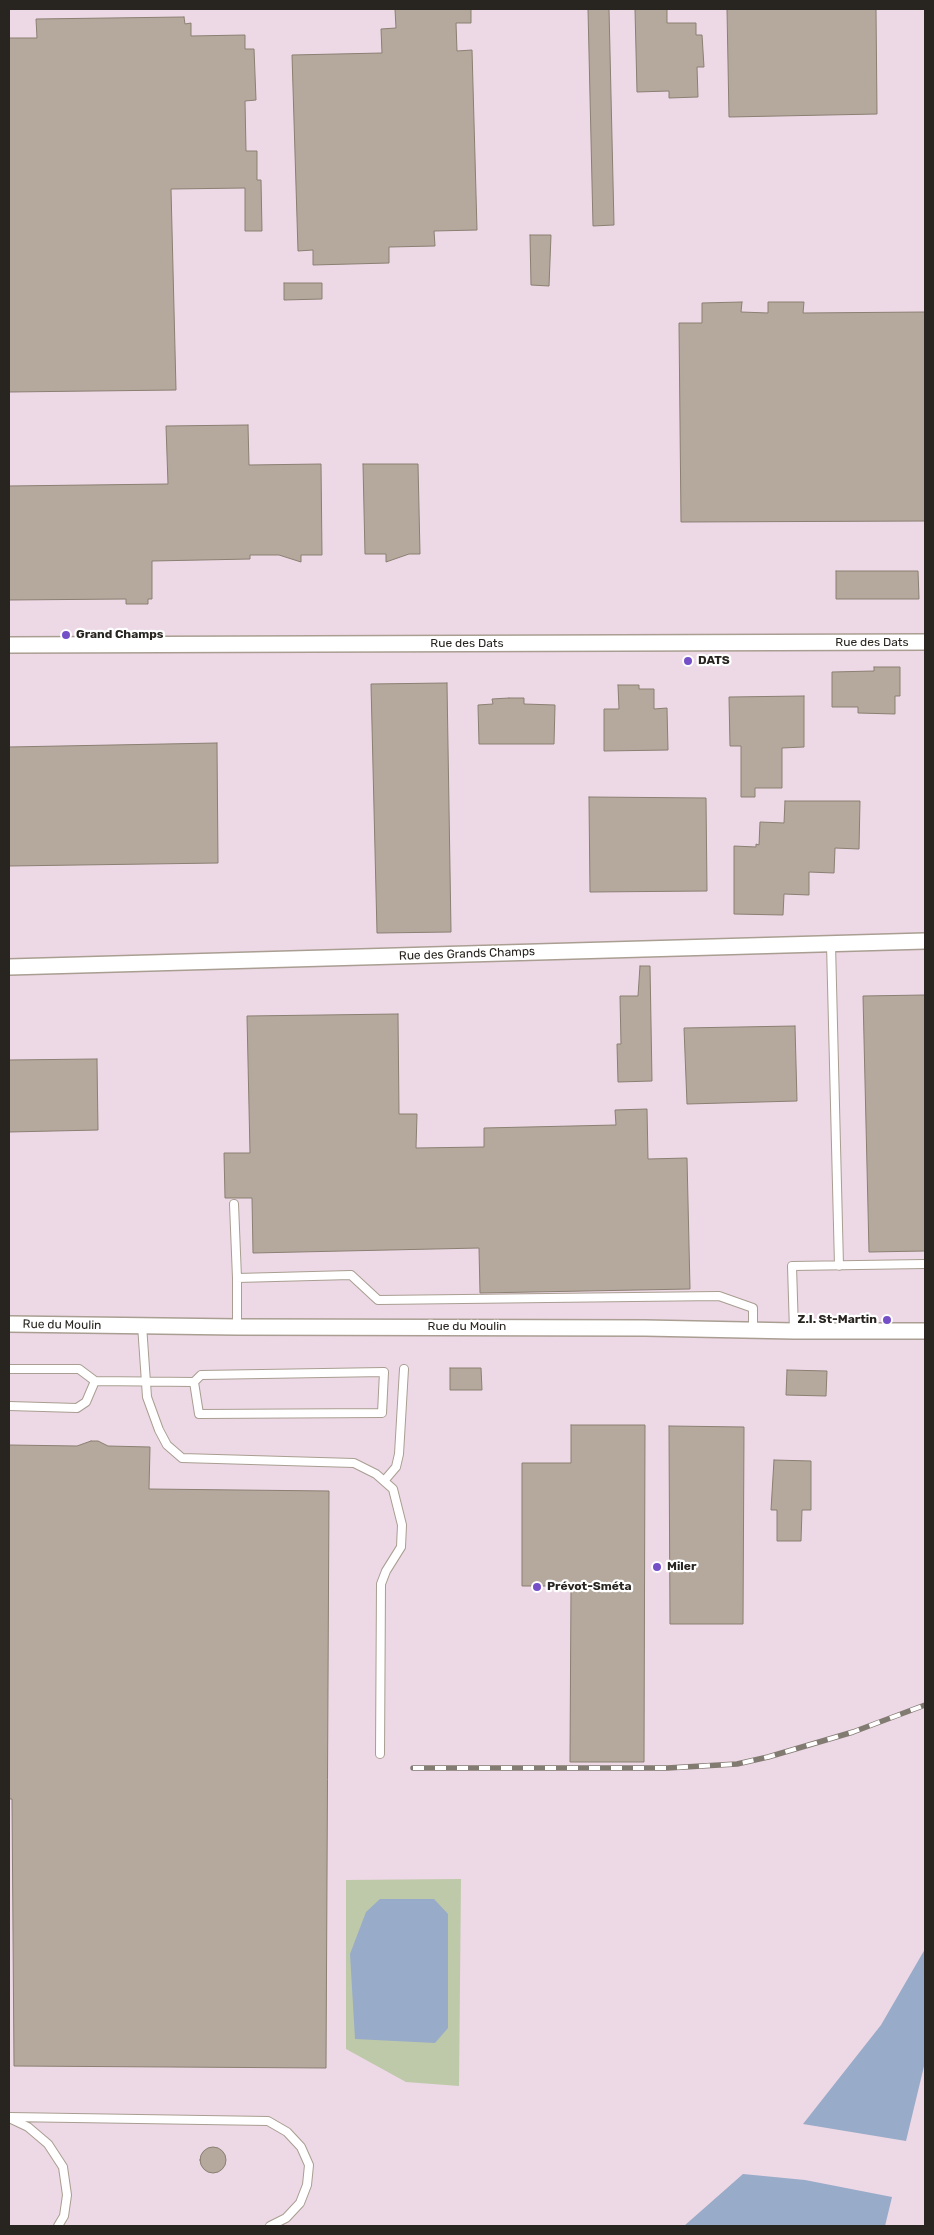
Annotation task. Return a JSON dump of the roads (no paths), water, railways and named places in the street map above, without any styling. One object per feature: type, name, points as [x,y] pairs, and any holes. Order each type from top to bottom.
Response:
[{"type":"street","name":"Rue des Dats","points":[[9,645],[925,642]]},
{"type":"street","name":"Rue des Grands Champs","points":[[9,967],[925,941]]},
{"type":"street","name":"Rue du Moulin","points":[[9,1324],[925,1331]]},
{"type":"lane","points":[[831,944],[840,1266]]},
{"type":"lane","points":[[234,1204],[237,1327]]},
{"type":"lane","points":[[794,1331],[792,1266],[925,1264]]},
{"type":"lane","points":[[237,1278],[352,1276],[378,1300],[719,1296],[753,1308],[754,1330]]},
{"type":"lane","points":[[142,1326],[147,1397],[159,1430],[167,1445],[182,1458],[354,1463],[376,1474],[393,1489],[402,1525],[401,1547],[386,1571],[381,1584],[380,1754]]},
{"type":"lane","points":[[9,1369],[79,1368],[95,1381],[194,1382],[201,1375],[384,1372],[382,1413],[199,1414],[194,1382]]},
{"type":"lane","points":[[384,1481],[396,1467],[399,1454],[404,1369]]},
{"type":"lane","points":[[9,1406],[77,1408],[86,1402],[95,1381]]},
{"type":"lane","points":[[9,2117],[28,2127],[48,2144],[63,2168],[67,2195],[64,2216],[58,2226]]},
{"type":"lane","points":[[9,2117],[268,2121],[288,2132],[302,2146],[309,2165],[307,2185],[300,2203],[286,2218],[270,2226]]},
{"type":"water","points":[[380,1899],[434,1899],[448,1914],[448,2028],[435,2043],[355,2039],[350,1954],[366,1912]]},
{"type":"water","points":[[925,1949],[925,2062],[906,2141],[803,2124],[881,2025]]},
{"type":"water","points":[[743,2174],[805,2180],[892,2197],[885,2226],[684,2226]]},
{"type":"railway","points":[[413,1768],[667,1768],[737,1764],[853,1732],[925,1705]]},
{"type":"place","name":"Grand Champs","points":[[66,635]]},
{"type":"place","name":"DATS","points":[[688,661]]},
{"type":"place","name":"Z.I. St-Martin","points":[[887,1320]]},
{"type":"place","name":"Miler","points":[[657,1567]]},
{"type":"place","name":"Prévot-Sméta","points":[[537,1587]]}]
